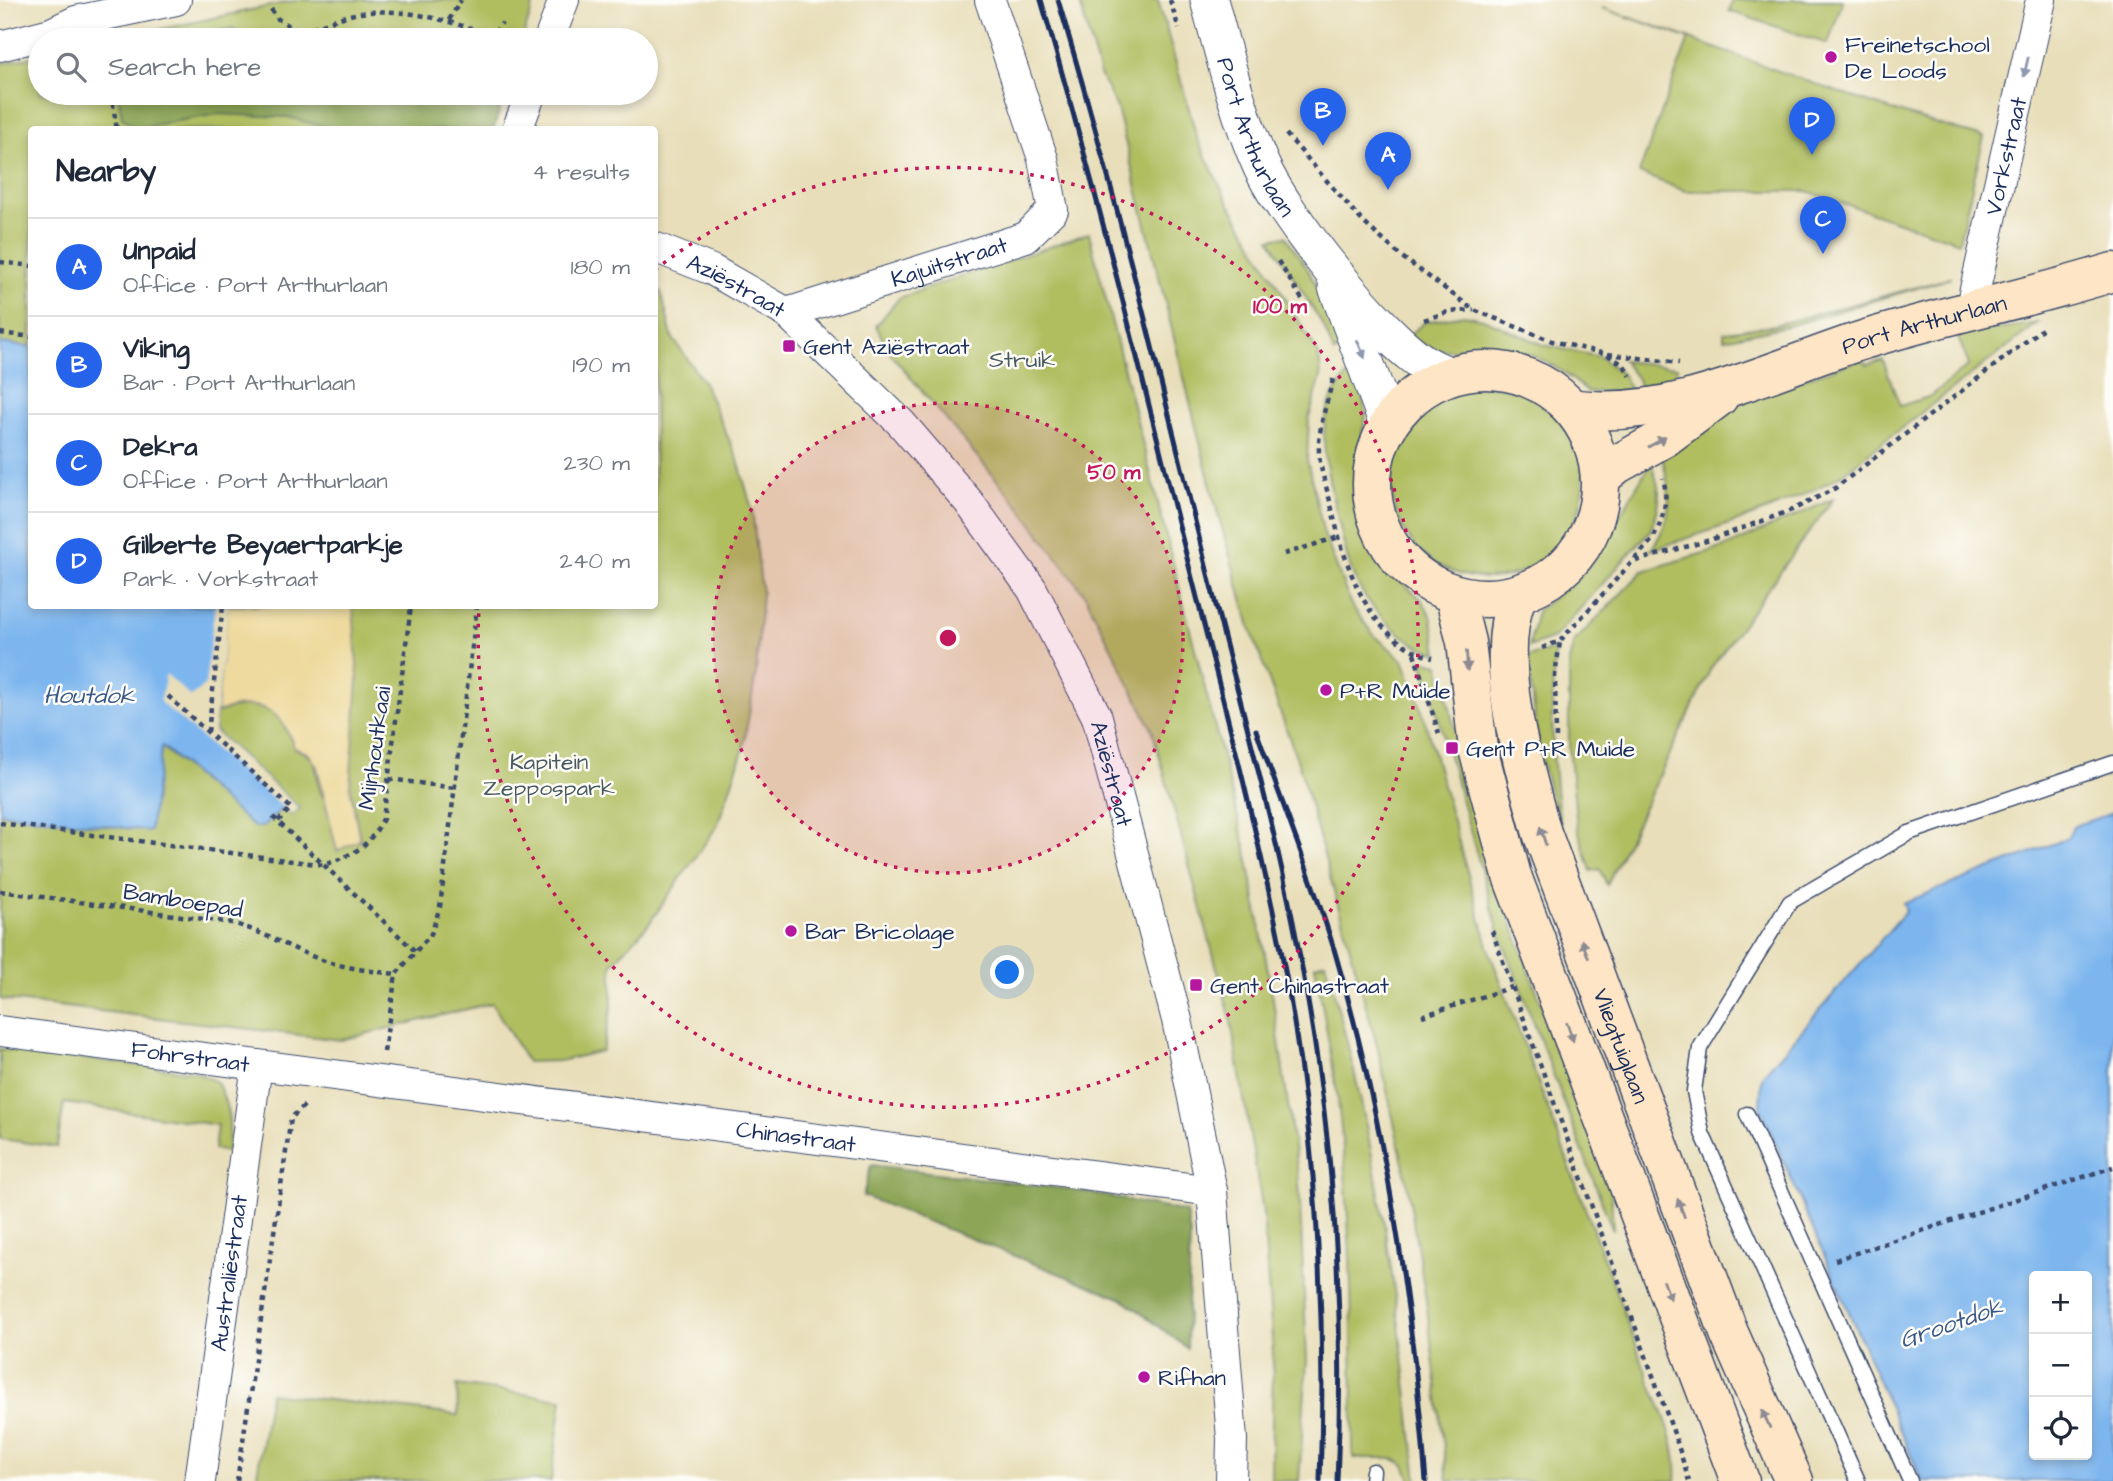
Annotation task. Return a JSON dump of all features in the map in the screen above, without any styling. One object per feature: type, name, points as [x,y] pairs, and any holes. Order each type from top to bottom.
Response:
[{"type":"main road","name":"Port Arthurlaan","points":[[1577,409],[1650,408],[1738,383],[1862,341],[2113,272]]},
{"type":"main road","points":[[1483,369],[1517,374],[1549,388],[1577,409],[1593,443],[1600,478],[1597,510],[1586,540],[1566,566],[1541,585],[1517,596],[1482,599],[1454,594],[1425,581],[1401,561],[1384,535],[1374,505],[1372,474],[1379,443],[1388,424],[1419,391],[1449,376],[1483,369]]},
{"type":"main road","name":"Port Arthurlaan","points":[[1600,478],[1616,465],[1664,438],[1738,383]]},
{"type":"main road","name":"Vliegtuiglaan","points":[[1454,594],[1466,642],[1468,684],[1478,749],[1512,876],[1740,1481]]},
{"type":"main road","name":"Vliegtuiglaan","points":[[1517,596],[1509,618],[1508,664],[1525,775],[1542,833],[1729,1333],[1794,1481]]},
{"type":"street","points":[[56,28],[74,11],[176,0]]},
{"type":"street","points":[[554,28],[564,0]]},
{"type":"street","name":"Kajuitstraat","points":[[787,313],[1026,237],[1053,210],[1043,159],[990,0]]},
{"type":"street","name":"Port Arthurlaan","points":[[1209,0],[1261,164],[1288,211],[1327,263],[1395,339],[1424,363],[1449,376]]},
{"type":"street","name":"Vorkstraat","points":[[1970,311],[2041,0]]},
{"type":"street","points":[[0,46],[28,39]]},
{"type":"street","points":[[519,126],[526,105]]},
{"type":"street","name":"Aziëstraat","points":[[658,249],[712,270],[787,313],[901,423],[968,501],[1032,589],[1097,717],[1177,1020],[1212,1191],[1232,1439],[1231,1481]]},
{"type":"street","name":"Port Arthurlaan","points":[[1327,263],[1388,424]]},
{"type":"street","name":"Fohrstraat","points":[[0,1031],[381,1079]]},
{"type":"street","name":"Australiëstraat","points":[[200,1481],[257,1065]]},
{"type":"street","name":"Chinastraat","points":[[381,1079],[1212,1191]]},
{"type":"lane","points":[[1858,1481],[1702,1133],[1694,1091],[1700,1048],[1790,902],[1909,833],[2113,764]]},
{"type":"lane","points":[[1747,1114],[1910,1481]]},
{"type":"path","points":[[449,20],[461,0]]},
{"type":"path","points":[[271,9],[278,19],[293,28]]},
{"type":"path","points":[[308,28],[358,13],[381,11],[449,20],[470,28]]},
{"type":"path","points":[[498,28],[502,23]]},
{"type":"path","points":[[113,105],[116,126]]},
{"type":"path","points":[[1282,129],[1363,222],[1402,257],[1474,310],[1552,341],[1606,354],[1624,365],[1633,384]]},
{"type":"path","points":[[0,262],[28,266]]},
{"type":"path","points":[[1421,321],[1448,312],[1474,310]]},
{"type":"path","points":[[1635,561],[1722,536],[1792,510],[1835,489],[2047,326]]},
{"type":"path","points":[[0,333],[28,336]]},
{"type":"path","points":[[1333,380],[1320,427],[1319,455],[1344,561],[1362,598],[1389,634],[1413,653],[1431,704]]},
{"type":"path","points":[[1560,641],[1653,539],[1663,519],[1665,488],[1660,468]]},
{"type":"path","points":[[1284,554],[1339,537]]},
{"type":"path","points":[[208,732],[223,609]]},
{"type":"path","name":"Mijnhoutkaai","points":[[324,865],[357,852],[372,839],[383,819],[411,609]]},
{"type":"path","points":[[381,1079],[396,974],[431,934],[440,907],[477,609]]},
{"type":"path","points":[[168,696],[291,808],[275,819],[415,951]]},
{"type":"path","points":[[389,779],[455,788]]},
{"type":"path","points":[[0,823],[324,865]]},
{"type":"path","name":"Bamboepad","points":[[0,891],[232,923],[262,932],[319,959],[346,967],[396,974]]},
{"type":"path","points":[[1422,1016],[1512,988]]},
{"type":"path","points":[[1521,1013],[1689,1481]]},
{"type":"path","points":[[237,1481],[291,1118],[313,1097]]},
{"type":"path","points":[[1829,1262],[2113,1167]]},
{"type":"green space","points":[[298,0],[535,0],[526,28],[166,28]]},
{"type":"green space","points":[[1079,0],[1158,0],[1198,141],[1226,198],[1319,355],[1321,377],[1309,418],[1307,460],[1324,534],[1351,605],[1374,635],[1403,660],[1421,707],[1490,953],[1669,1429],[1675,1455],[1676,1481],[1448,1481],[1426,1300],[1406,1177],[1378,1049],[1299,765],[1250,627],[1215,503],[1117,108],[1100,75]]},
{"type":"green space","points":[[1733,0],[1843,0],[1828,44],[1729,11]]},
{"type":"green space","points":[[1602,8],[1689,38],[1689,39]]},
{"type":"green space","points":[[1689,39],[1887,109],[1984,137],[1959,242],[1807,191],[1685,191],[1639,173]]},
{"type":"green space","points":[[28,58],[28,105],[501,105],[494,126],[28,126],[28,347],[0,343],[0,64]]},
{"type":"green space","points":[[120,105],[501,105],[494,126],[321,126],[288,117],[218,114],[134,126],[122,118]]},
{"type":"green space","name":"Struik","points":[[1089,233],[1246,849],[1273,999],[1299,1182],[1307,1360],[1299,1481],[1271,1481],[1273,1354],[1263,1212],[1230,1016],[1152,729],[1085,595],[1018,505],[890,353],[876,326],[899,298]]},
{"type":"green space","points":[[1286,236],[1307,268],[1348,346],[1334,353],[1324,327],[1270,239]]},
{"type":"green space","points":[[1951,278],[1792,325],[1724,339],[1724,332],[1775,325]]},
{"type":"green space","name":"Kapitein Zeppospark","points":[[658,290],[661,292],[672,337],[704,383],[738,460],[752,510],[762,593],[756,673],[743,750],[717,826],[648,925],[612,964],[612,1007],[602,1051],[560,1061],[527,1062],[492,1003],[341,1040],[0,999],[0,813],[150,831],[161,746],[254,827],[283,807],[299,808],[214,731],[214,714],[242,706],[264,708],[282,722],[294,748],[304,752],[314,763],[323,797],[360,840],[350,787],[353,609],[658,609]]},
{"type":"green space","points":[[1464,315],[1483,319],[1544,345],[1600,357],[1623,375],[1631,392],[1588,392],[1555,367],[1519,351],[1492,348],[1440,350],[1409,335],[1425,322]]},
{"type":"green space","points":[[2038,323],[1838,477],[1770,509],[1651,550],[1664,526],[1669,503],[1661,453],[1752,396],[1862,359],[1867,365],[1883,360],[1900,406],[1931,396],[1969,365],[1957,335]]},
{"type":"green space","points":[[1623,361],[1677,367],[1673,384],[1641,391],[1637,379]]},
{"type":"green space","points":[[1356,369],[1366,413],[1354,477],[1363,528],[1369,544],[1387,569],[1422,600],[1431,616],[1438,653],[1416,644],[1384,620],[1361,590],[1347,558],[1330,483],[1324,441],[1325,421],[1331,402],[1340,384]]},
{"type":"green space","points":[[1487,386],[1524,394],[1555,414],[1575,445],[1583,482],[1575,519],[1555,550],[1524,570],[1487,578],[1450,570],[1419,550],[1399,519],[1391,482],[1399,445],[1419,414],[1450,394]]},
{"type":"green space","points":[[1651,462],[1657,481],[1659,504],[1650,531],[1554,638],[1529,647],[1537,611],[1578,578],[1595,558]]},
{"type":"green space","points":[[1833,499],[1711,668],[1607,885],[1600,869],[1591,871],[1577,826],[1569,748],[1569,661],[1574,642],[1643,571],[1728,546]]},
{"type":"green space","points":[[1555,649],[1553,741],[1561,833],[1539,751],[1528,657]]},
{"type":"green space","points":[[1422,660],[1439,664],[1484,848],[1611,1192],[1613,1231],[1498,929]]},
{"type":"green space","points":[[1325,962],[1343,1026],[1372,1154],[1393,1284],[1417,1481],[1411,1481],[1405,1465],[1392,1458],[1353,1458],[1352,1324],[1343,1145],[1315,965]]},
{"type":"green space","points":[[0,1049],[195,1072],[217,1082],[221,1091],[228,1116],[227,1152],[214,1149],[217,1125],[64,1103],[57,1147],[0,1139]]},
{"type":"green space","points":[[871,1165],[1075,1190],[1186,1212],[1190,1235],[1187,1348],[1123,1299],[863,1196]]},
{"type":"green space","points":[[457,1385],[562,1399],[551,1481],[256,1481],[270,1393],[458,1415]]},
{"type":"sand","points":[[228,609],[353,609],[358,680],[350,787],[360,840],[337,851],[317,767],[308,753],[294,748],[282,722],[274,714],[264,708],[242,706],[214,714]]},
{"type":"water","name":"Houtdok","points":[[0,343],[28,347],[28,609],[228,609],[214,731],[299,808],[292,815],[283,807],[263,827],[254,827],[162,746],[150,831],[0,813]]},
{"type":"water","name":"Grootdok","points":[[2113,813],[2113,1481],[1922,1481],[1760,1107],[1762,1076],[1906,911],[1903,903],[2068,838],[2073,826]]},
{"type":"pier","points":[[215,609],[229,609],[214,731],[299,808],[292,815],[160,702],[166,674],[191,697],[205,685]]},
{"type":"railway","points":[[1041,0],[1136,353],[1237,755],[1280,944],[1302,1077],[1316,1211],[1322,1346],[1320,1481]]},
{"type":"railway","points":[[1058,0],[1137,286],[1262,784],[1307,996],[1325,1116],[1336,1238],[1340,1359],[1337,1481]]},
{"type":"railway","points":[[1256,730],[1334,949],[1368,1080],[1404,1280],[1426,1481]]},
{"type":"place","name":"Freinetschool De Loods","points":[[1831,57]]},
{"type":"place","name":"Viking","points":[[1323,146]]},
{"type":"place","name":"Gilberte Beyaertparkje","points":[[1812,155]]},
{"type":"place","name":"Unpaid","points":[[1388,190]]},
{"type":"place","name":"Dekra","points":[[1823,254]]},
{"type":"place","name":"Gent Aziëstraat","points":[[789,346]]},
{"type":"place","name":"P+R Muide","points":[[1326,690]]},
{"type":"place","name":"Gent P+R Muide","points":[[1452,748]]},
{"type":"place","name":"Bar Bricolage","points":[[791,931]]},
{"type":"place","name":"Gent Chinastraat","points":[[1196,985]]},
{"type":"place","name":"Rifhan","points":[[1144,1377]]}]
